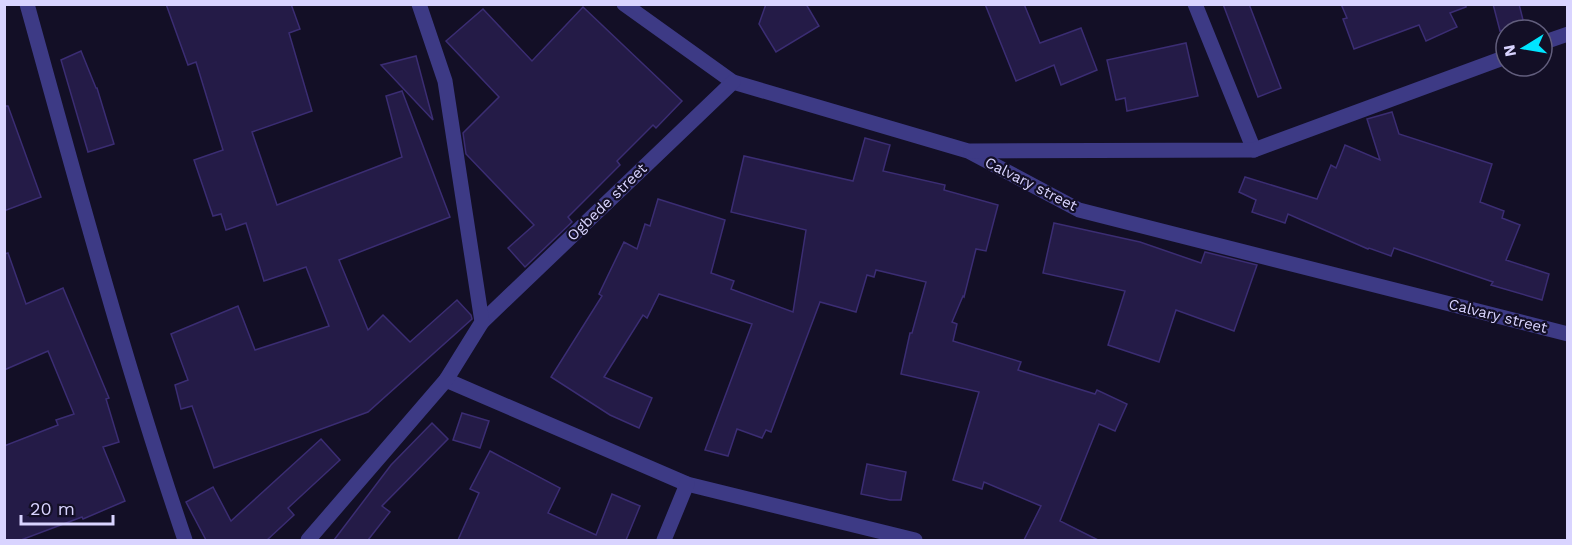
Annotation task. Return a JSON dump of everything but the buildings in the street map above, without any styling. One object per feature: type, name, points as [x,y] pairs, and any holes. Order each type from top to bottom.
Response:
[{"type":"street","points":[[27,4],[126,356],[184,540]]},
{"type":"street","points":[[419,4],[445,81],[482,322]]},
{"type":"street","name":"Calvary street","points":[[624,4],[733,82],[968,152],[1079,210],[1568,334]]},
{"type":"street","points":[[1195,4],[1254,150]]},
{"type":"street","points":[[968,152],[1254,150],[1494,61]]},
{"type":"street","name":"Ogbede street","points":[[308,540],[447,380],[482,322],[733,82]]},
{"type":"street","points":[[447,380],[687,484],[915,540]]},
{"type":"street","points":[[664,540],[687,484]]}]
